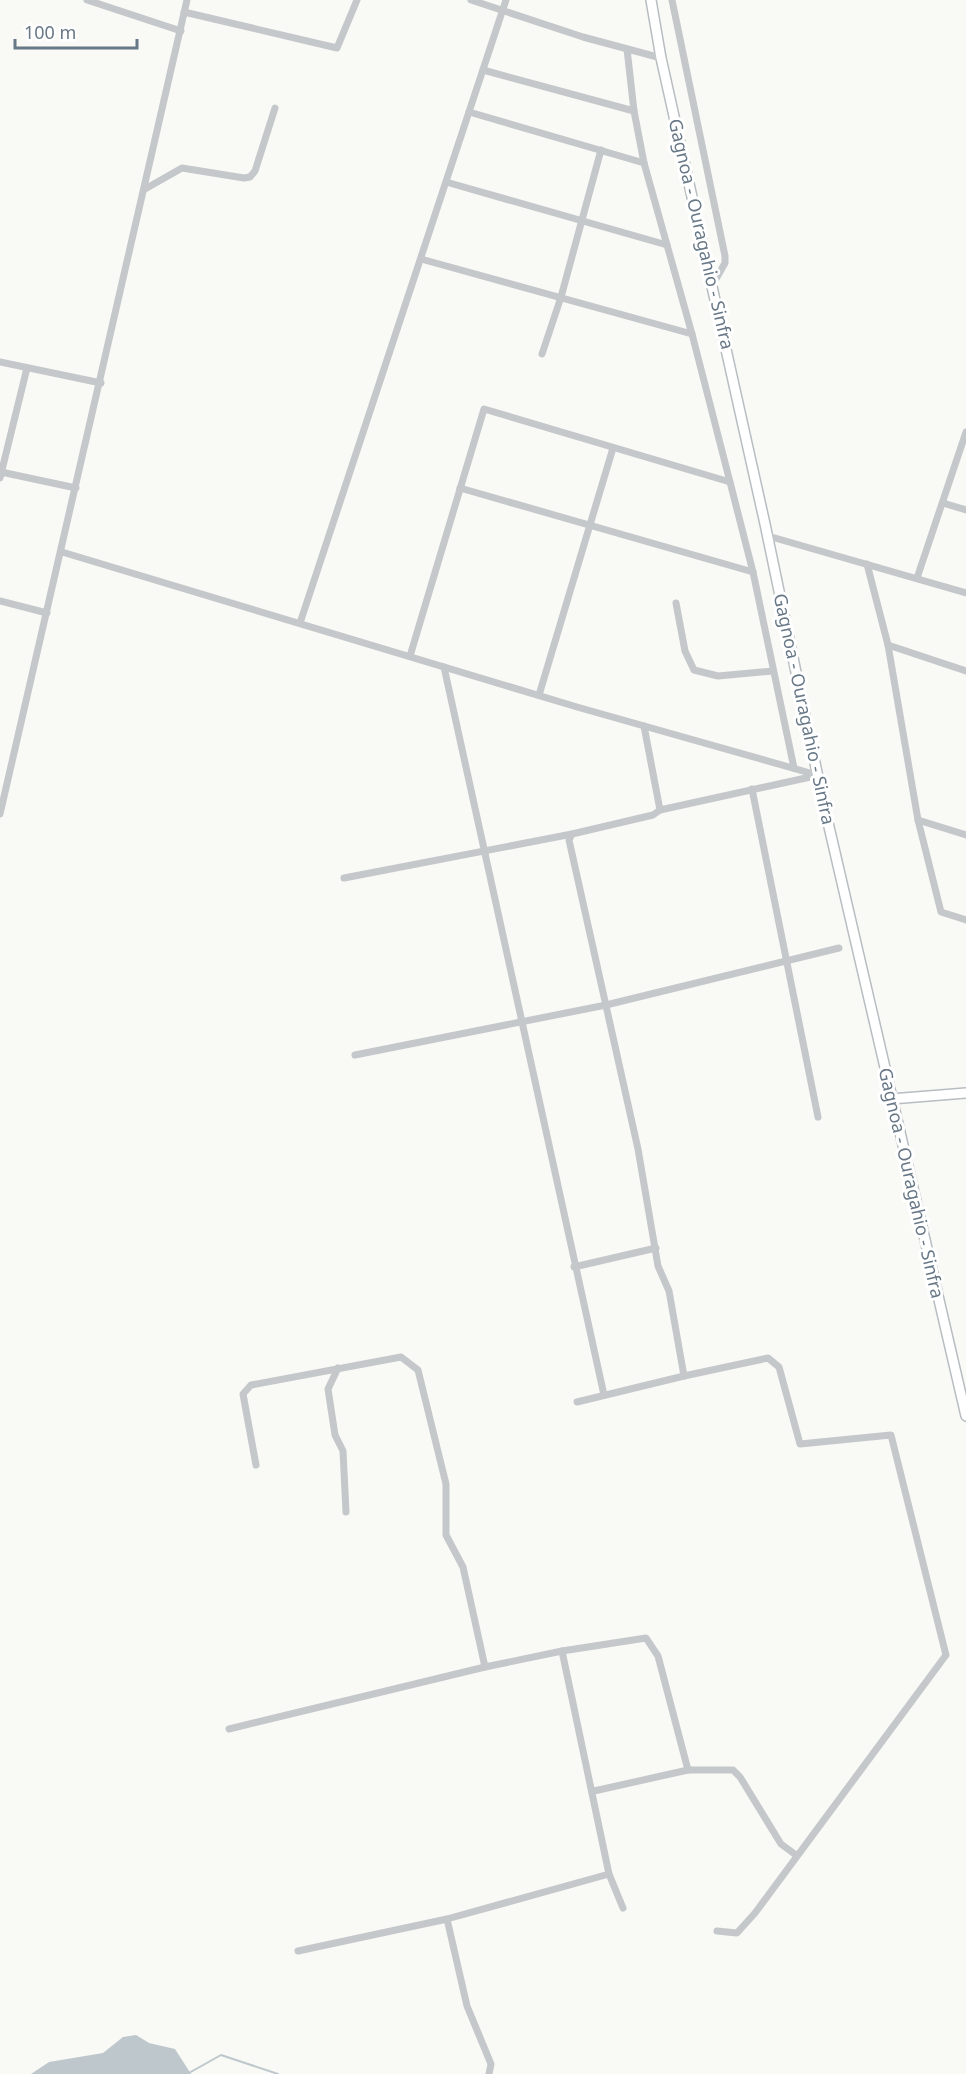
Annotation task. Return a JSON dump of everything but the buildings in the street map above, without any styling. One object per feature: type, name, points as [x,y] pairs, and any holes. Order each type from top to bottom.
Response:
[{"type":"main road","name":"Gagnoa - Ouragahio - Sinfra","points":[[651,0],[661,58],[768,536],[818,775],[891,1100],[966,1416]]},
{"type":"main road","points":[[891,1100],[966,1093]]},
{"type":"street","points":[[87,0],[181,31]]},
{"type":"street","points":[[0,814],[101,383],[187,0]]},
{"type":"street","points":[[184,12],[337,48],[357,0]]},
{"type":"street","points":[[471,0],[661,58]]},
{"type":"street","points":[[300,623],[506,0]]},
{"type":"street","points":[[672,0],[725,256],[725,263],[712,286]]},
{"type":"street","points":[[627,49],[634,111],[644,163],[692,334],[753,572],[794,768]]},
{"type":"street","points":[[483,70],[634,111]]},
{"type":"street","points":[[145,189],[182,168],[243,178],[250,177],[255,171],[275,108]]},
{"type":"street","points":[[469,112],[644,163]]},
{"type":"street","points":[[542,354],[561,297],[601,150]]},
{"type":"street","points":[[446,182],[667,245]]},
{"type":"street","points":[[421,259],[692,334]]},
{"type":"street","points":[[0,362],[101,383]]},
{"type":"street","points":[[27,368],[1,475],[76,488]]},
{"type":"street","points":[[410,656],[484,409],[730,482]]},
{"type":"street","points":[[917,578],[966,432]]},
{"type":"street","points":[[540,695],[613,448]]},
{"type":"street","points":[[460,488],[589,527],[753,572]]},
{"type":"street","points":[[943,502],[966,510]]},
{"type":"street","points":[[768,536],[966,592]]},
{"type":"street","points":[[62,552],[644,726],[818,775]]},
{"type":"street","points":[[867,564],[888,645],[918,820],[941,912],[966,920]]},
{"type":"street","points":[[0,601],[47,613]]},
{"type":"street","points":[[676,603],[685,651],[694,670],[718,676],[773,671]]},
{"type":"street","points":[[888,645],[966,671]]},
{"type":"street","points":[[444,667],[574,1268],[604,1395]]},
{"type":"street","points":[[644,726],[660,810]]},
{"type":"street","points":[[344,878],[572,834],[653,815],[660,810],[818,775]]},
{"type":"street","points":[[752,789],[818,1117]]},
{"type":"street","points":[[918,820],[966,835]]},
{"type":"street","points":[[572,834],[569,840],[606,1005],[658,1266],[669,1291],[684,1376]]},
{"type":"street","points":[[355,1055],[606,1005],[839,948]]},
{"type":"street","points":[[574,1268],[656,1248]]},
{"type":"street","points":[[256,1465],[243,1394],[251,1385],[401,1357],[418,1370],[446,1484],[446,1535],[463,1568],[485,1667]]},
{"type":"street","points":[[577,1402],[768,1358],[779,1366],[800,1443],[891,1435],[946,1654],[755,1913],[737,1933],[717,1931]]},
{"type":"street","points":[[338,1368],[328,1389],[335,1435],[343,1451],[346,1512]]},
{"type":"street","points":[[229,1729],[485,1667],[562,1651],[646,1638],[658,1656],[688,1770]]},
{"type":"street","points":[[562,1651],[594,1791],[609,1874],[623,1908]]},
{"type":"street","points":[[594,1791],[688,1770],[733,1770],[740,1777],[781,1844],[796,1855]]},
{"type":"street","points":[[298,1951],[447,1919],[609,1874]]},
{"type":"street","points":[[447,1919],[467,2006],[491,2064],[489,2074]]},
{"type":"shaded area","points":[[136,2035],[149,2043],[175,2049],[191,2074],[31,2074],[49,2062],[103,2053],[123,2037]]},
{"type":"waterway","points":[[187,2074],[221,2055],[278,2074]]}]
